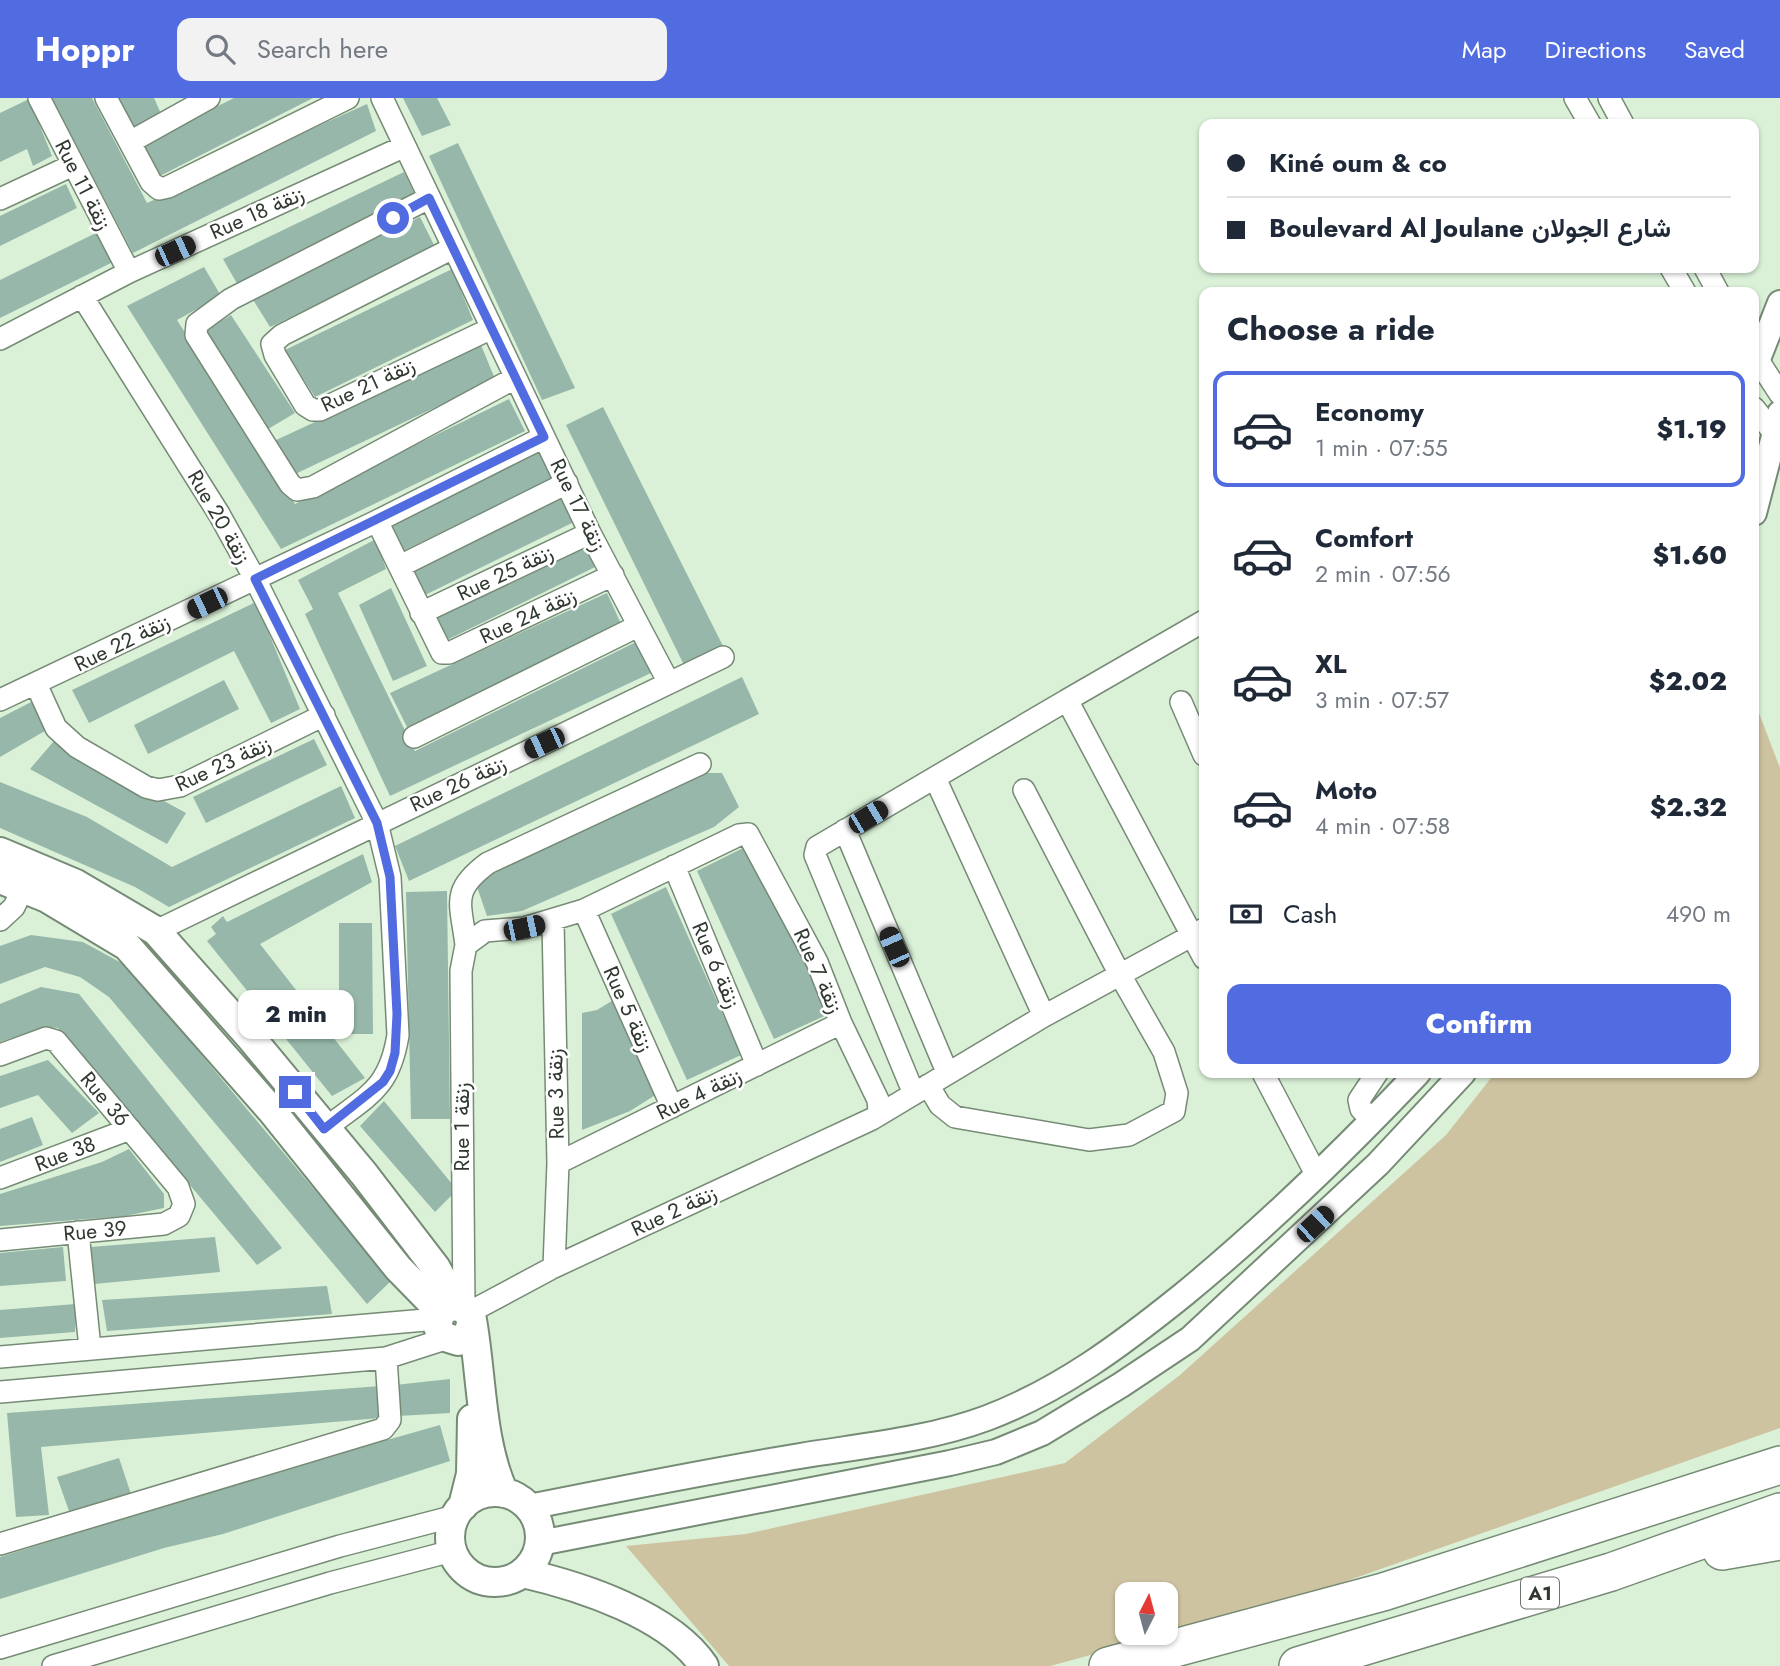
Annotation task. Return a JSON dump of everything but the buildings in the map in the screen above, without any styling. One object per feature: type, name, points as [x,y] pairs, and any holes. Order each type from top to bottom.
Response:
[{"type":"highway","name":"A1","points":[[1108,1666],[1383,1592],[1780,1465]]},
{"type":"highway","name":"A1","points":[[1298,1666],[1611,1572],[1780,1512]]},
{"type":"highway","points":[[1611,1572],[1780,1541]]},
{"type":"main road","points":[[0,852],[76,884],[156,931],[251,1038],[436,1268],[455,1320],[469,1372],[472,1421],[471,1474],[450,1534],[452,1551],[465,1571],[478,1579],[494,1583],[510,1580],[523,1573],[537,1554],[540,1543],[540,1530],[529,1507],[503,1493],[489,1492],[459,1511]]},
{"type":"main road","points":[[12,883],[47,898],[127,946],[272,1111],[398,1268],[455,1320],[492,1464],[503,1493]]},
{"type":"main road","points":[[523,1573],[558,1581],[642,1616],[686,1646],[704,1666]]},
{"type":"street","name":"Rue 11 زنقة","points":[[38,98],[129,272]]},
{"type":"street","points":[[106,98],[151,181],[159,189],[348,98]]},
{"type":"street","points":[[130,142],[171,107],[209,98]]},
{"type":"street","name":"Rue 17 زنقة","points":[[382,98],[403,148],[590,533],[669,684]]},
{"type":"street","points":[[1575,98],[1587,119]]},
{"type":"street","points":[[1609,98],[1620,119]]},
{"type":"street","name":"Rue 18 زنقة","points":[[0,339],[129,272],[403,148]]},
{"type":"street","points":[[0,199],[73,165]]},
{"type":"street","points":[[429,198],[231,299],[197,324],[195,335],[290,484],[297,490],[313,487],[515,379]]},
{"type":"street","name":"Rue 21 زنقة","points":[[453,248],[282,335],[272,344],[275,355],[305,405],[313,410],[320,410],[492,327]]},
{"type":"street","name":"Rue 20 زنقة","points":[[82,296],[186,459],[255,579],[377,823],[390,877],[398,1035],[390,1071],[375,1089],[324,1129]]},
{"type":"street","points":[[1759,352],[1780,303]]},
{"type":"street","points":[[1759,366],[1780,394]]},
{"type":"street","points":[[1759,411],[1777,423],[1759,493]]},
{"type":"street","name":"Rue 22 زنقة","points":[[0,700],[377,521],[544,437]]},
{"type":"street","points":[[400,566],[567,483]]},
{"type":"street","points":[[377,521],[421,613]]},
{"type":"street","name":"Rue 25 زنقة","points":[[421,613],[590,533]]},
{"type":"street","name":"Rue 24 زنقة","points":[[421,613],[442,653],[449,653],[613,575]]},
{"type":"street","points":[[1024,790],[1119,974],[1164,1052],[1177,1093],[1174,1111],[1129,1135],[1089,1140],[956,1117],[921,1089],[815,855],[817,847],[845,830],[1199,624]]},
{"type":"street","points":[[414,737],[638,626]]},
{"type":"street","name":"Rue 26 زنقة","points":[[156,931],[723,657]]},
{"type":"street","name":"Rue 23 زنقة","points":[[36,684],[63,736],[122,774],[158,790],[180,786],[324,715]]},
{"type":"street","points":[[1067,700],[1198,932]]},
{"type":"street","points":[[1181,702],[1199,743]]},
{"type":"street","name":"Rue 1 زنقة","points":[[455,1320],[461,971],[466,946],[460,898],[465,882],[488,863],[700,764]]},
{"type":"street","points":[[935,778],[1044,1016]]},
{"type":"street","points":[[845,830],[947,1072]]},
{"type":"street","name":"Rue 7 زنقة","points":[[674,866],[739,835],[748,834],[817,962],[841,1023],[878,1100],[879,1112]]},
{"type":"street","points":[[466,946],[485,932],[553,922],[584,910],[674,866]]},
{"type":"street","name":"Rue 6 زنقة","points":[[674,866],[757,1065]]},
{"type":"street","points":[[0,920],[14,907],[12,883]]},
{"type":"street","name":"Rue 5 زنقة","points":[[584,910],[672,1107]]},
{"type":"street","name":"Rue 3 زنقة","points":[[553,922],[558,1163],[554,1267]]},
{"type":"street","name":"Rue 2 زنقة","points":[[455,1320],[554,1267],[872,1119],[879,1112],[1044,1016],[1198,932]]},
{"type":"street","name":"Rue 4 زنقة","points":[[558,1163],[841,1023]]},
{"type":"street","name":"Rue 36","points":[[0,1055],[43,1039],[54,1039],[180,1190],[183,1208]]},
{"type":"street","points":[[1266,1078],[1317,1176]]},
{"type":"street","points":[[1373,1121],[1361,1109],[1359,1100],[1374,1078]]},
{"type":"street","points":[[529,1507],[883,1442],[956,1427],[1001,1412],[1069,1378],[1121,1346],[1271,1220],[1413,1078]]},
{"type":"street","points":[[540,1543],[950,1463],[996,1452],[1042,1433],[1111,1392],[1190,1339],[1378,1164],[1458,1078]]},
{"type":"street","name":"Rue 38","points":[[0,1178],[130,1129]]},
{"type":"street","name":"Rue 39","points":[[0,1240],[164,1224],[175,1219],[183,1208]]},
{"type":"street","points":[[78,1232],[97,1383]]},
{"type":"street","points":[[0,1357],[455,1320]]},
{"type":"street","points":[[0,1392],[386,1358],[455,1320]]},
{"type":"street","points":[[0,1544],[383,1429],[390,1420],[386,1358]]},
{"type":"street","points":[[0,1648],[459,1511]]},
{"type":"street","points":[[53,1666],[319,1586],[452,1551]]},
{"type":"shaded area","points":[[1759,713],[1780,768],[1780,1428],[1290,1601],[1178,1631],[1178,1582],[1115,1582],[1115,1645],[1128,1645],[1050,1666],[729,1666],[626,1546],[746,1534],[1065,1463],[1180,1375],[1446,1135],[1491,1078],[1759,1078]]},
{"type":"route","points":[[295,1092],[324,1129],[383,1082],[390,1071],[398,1035],[393,914],[390,877],[377,823],[255,579],[544,437],[429,198],[393,218]]}]
